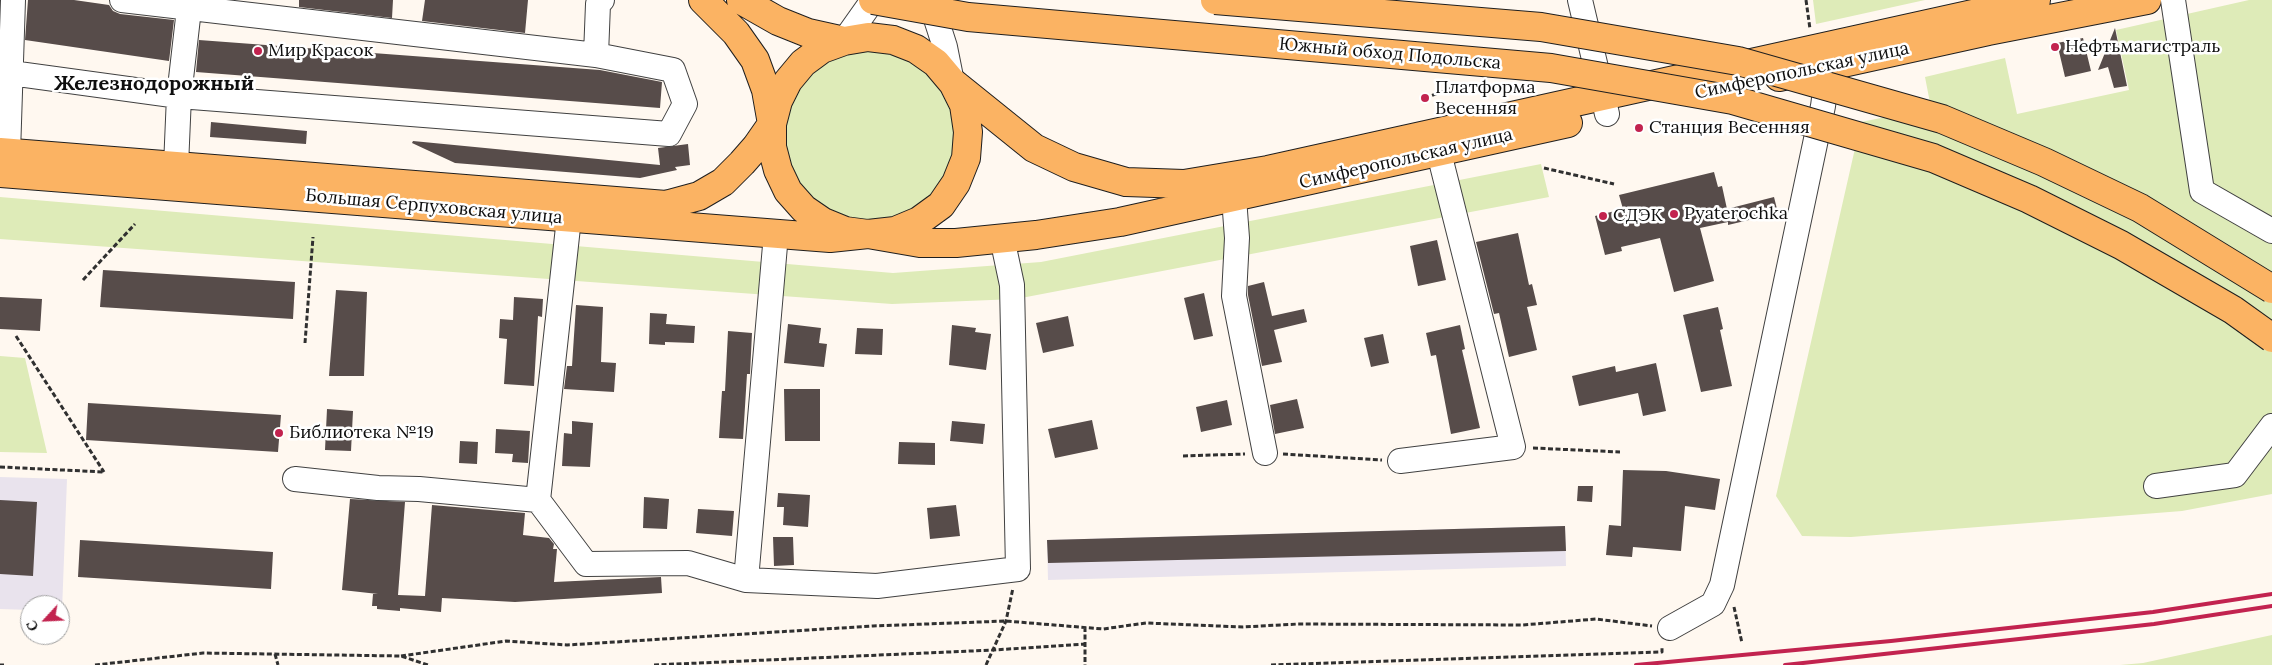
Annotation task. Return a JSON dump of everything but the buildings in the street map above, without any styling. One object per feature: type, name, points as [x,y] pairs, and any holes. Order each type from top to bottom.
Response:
[{"type":"main road","points":[[703,0],[736,33],[755,60],[766,90],[772,124],[772,147],[778,170],[788,191],[804,209],[823,222],[845,231],[868,234],[895,231],[919,221],[940,205],[956,183],[966,158],[968,132],[964,106],[952,82],[936,63],[916,49],[893,40],[868,37],[844,41],[822,49],[798,69],[788,81],[778,101],[772,124]]},
{"type":"main road","points":[[741,0],[778,21],[808,33],[844,41]]},
{"type":"main road","name":"Южный обход Подольска","points":[[873,0],[968,17],[1551,68],[1733,100],[1933,158],[2029,199],[2121,245],[2233,310],[2272,338]]},
{"type":"main road","points":[[1215,0],[1541,27],[1738,60],[1942,119],[2044,162],[2140,208],[2272,289]]},
{"type":"main road","name":"Симферопольская улица","points":[[868,234],[920,243],[956,243],[1120,222],[1439,153],[1604,105],[2036,0]]},
{"type":"main road","name":"Симферопольская улица","points":[[952,82],[1034,148],[1074,167],[1126,182],[1184,184],[1268,170],[1604,105],[1822,67],[1988,31],[2147,0]]},
{"type":"main road","name":"Большая Серпуховская улица","points":[[3,159],[176,166],[666,205],[699,196],[723,182],[756,147],[772,124]]},
{"type":"main road","name":"Большая Серпуховская улица","points":[[3,159],[569,218],[830,238],[868,234]]},
{"type":"street","points":[[3,159],[11,74],[13,0]]},
{"type":"street","points":[[11,74],[180,96],[669,134],[685,104],[673,70],[596,55],[188,5],[122,0]]},
{"type":"street","points":[[844,41],[873,0]]},
{"type":"street","points":[[930,0],[945,47],[952,82]]},
{"type":"street","points":[[1580,0],[1604,105]]},
{"type":"street","points":[[2173,0],[2202,191],[2272,231]]},
{"type":"street","points":[[596,1],[596,55]]},
{"type":"street","points":[[176,166],[188,5]]},
{"type":"street","points":[[1663,643],[1714,604],[1722,585],[1823,106],[1826,84],[1822,67]]},
{"type":"street","points":[[1400,461],[1513,447],[1439,153]]},
{"type":"street","points":[[1234,198],[1237,230],[1234,296],[1265,453]]},
{"type":"street","points":[[569,218],[538,500],[586,564],[688,563],[746,580],[877,586],[1018,569],[1012,285],[1002,238]]},
{"type":"street","points":[[746,580],[776,234]]},
{"type":"street","points":[[2156,486],[2235,475],[2272,426]]},
{"type":"street","points":[[296,479],[378,488],[419,489],[538,500]]},
{"type":"path","points":[[1806,0],[1810,34]]},
{"type":"path","points":[[1544,168],[1614,184]]},
{"type":"path","points":[[82,280],[136,224]]},
{"type":"path","points":[[305,343],[313,237]]},
{"type":"path","points":[[0,467],[104,472],[16,336]]},
{"type":"path","points":[[1513,447],[1620,452]]},
{"type":"path","points":[[1183,456],[1265,453],[1400,461]]},
{"type":"path","points":[[986,665],[1006,621],[1018,569]]},
{"type":"path","points":[[95,665],[203,653],[401,656],[506,641],[567,645],[873,626],[1006,621],[1102,629],[1146,623],[1243,627],[1298,624],[1523,625],[1596,619],[1663,643]]},
{"type":"path","points":[[1085,627],[1086,665]]},
{"type":"path","points":[[1271,665],[1663,643]]},
{"type":"path","points":[[654,665],[994,650],[1085,644]]},
{"type":"path","points":[[275,654],[278,665]]},
{"type":"path","points":[[401,656],[428,665]]},
{"type":"shaded area","points":[[0,477],[67,479],[63,595],[20,595],[20,610],[0,609]]},
{"type":"shaded area","points":[[1565,526],[1566,566],[1048,580],[1047,540]]},
{"type":"green space","points":[[1813,0],[1925,0],[1816,24]]},
{"type":"green space","points":[[2249,0],[2272,0],[2272,494],[2182,511],[1851,537],[1802,536],[1776,496],[1861,122],[1931,108],[1925,77],[2005,58],[2017,114],[2129,90],[2116,30]]},
{"type":"green space","points":[[879,51],[904,57],[925,70],[937,82],[953,111],[956,136],[955,153],[950,169],[937,190],[925,202],[896,218],[863,221],[838,215],[817,202],[805,190],[789,161],[786,128],[792,103],[805,82],[817,70],[846,54]]},
{"type":"green space","points":[[1541,164],[1549,197],[1016,299],[892,304],[0,239],[0,197],[893,273],[1041,262]]},
{"type":"green space","points":[[0,356],[25,358],[47,453],[0,452]]},
{"type":"green space","points":[[2272,635],[2272,665],[2120,665],[2143,663]]},
{"type":"railway","points":[[1636,665],[1891,641],[2153,612],[2272,594]]},
{"type":"railway","points":[[1785,665],[2154,624],[2272,606]]},
{"type":"place","name":"Нефтьмагистраль","points":[[2055,47]]},
{"type":"place","name":"Мир Красок","points":[[258,51]]},
{"type":"place","name":"Платформа Весенняя","points":[[1425,98]]},
{"type":"place","name":"Станция Весенняя","points":[[1639,128]]},
{"type":"place","name":"Pyaterochka","points":[[1674,214]]},
{"type":"place","name":"СДЭК","points":[[1603,216]]},
{"type":"place","name":"Библиотека №19","points":[[279,433]]},
{"type":"district","name":"Железнодорожный","points":[[154,84]]}]
